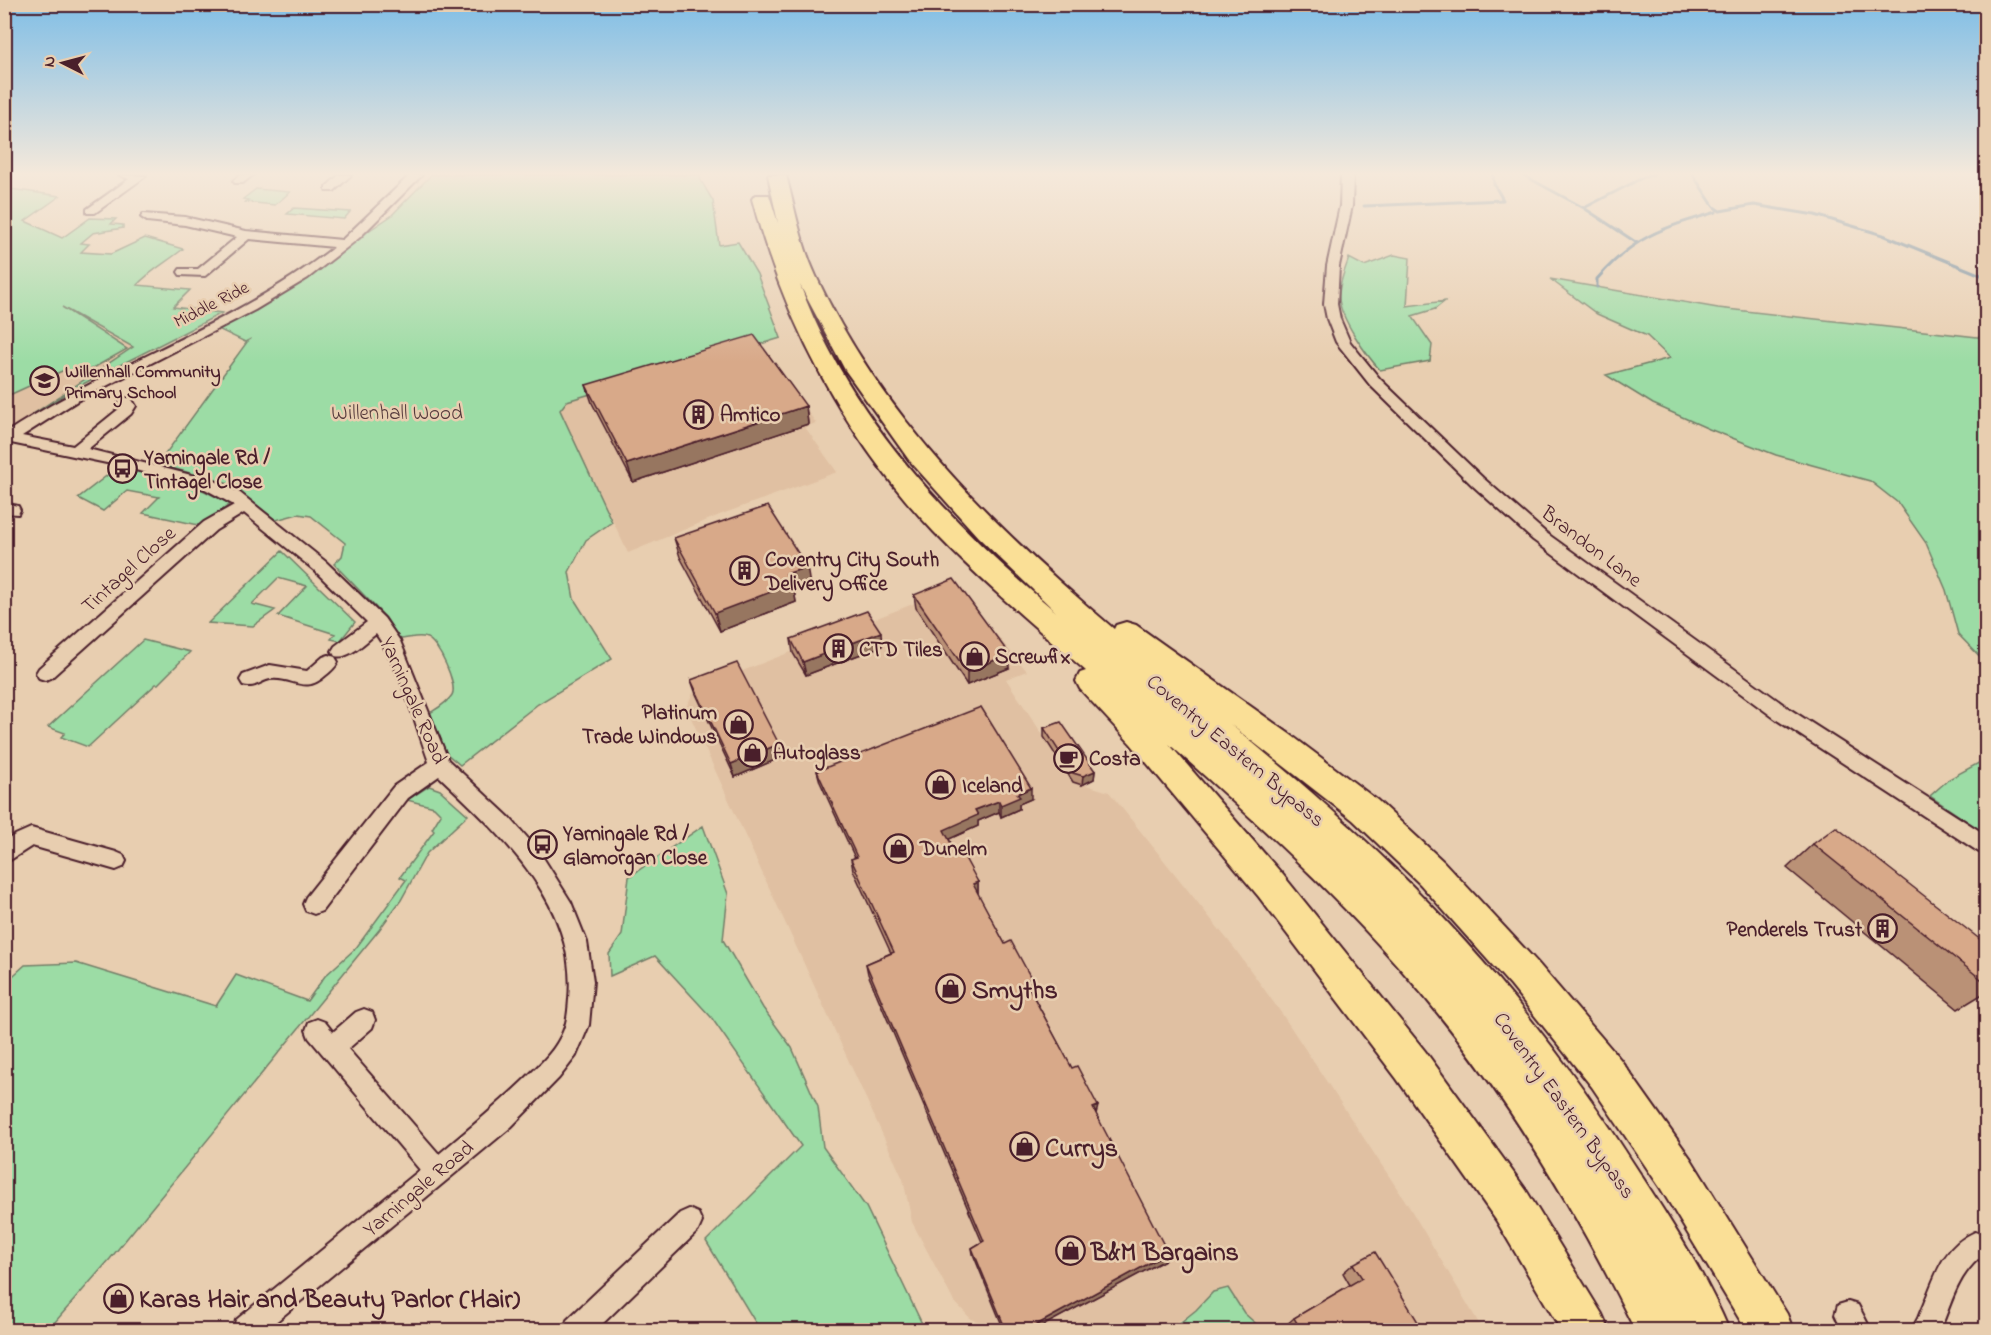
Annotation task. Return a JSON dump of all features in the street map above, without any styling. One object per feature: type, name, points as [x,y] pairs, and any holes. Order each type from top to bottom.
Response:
[{"type":"highway","name":"Coventry Eastern Bypass","points":[[771,237],[794,301],[828,370],[876,442],[925,503],[1110,643],[1317,818],[1438,938],[1563,1096],[1636,1205],[1706,1330]]},
{"type":"highway","name":"Coventry Eastern Bypass","points":[[793,237],[805,274],[844,352],[891,422],[967,512],[988,550],[1369,909],[1414,959],[1461,1014],[1542,1126],[1636,1282],[1659,1330]]},
{"type":"highway","points":[[988,550],[1271,886],[1411,1065],[1511,1205],[1586,1330]]},
{"type":"highway","points":[[988,550],[1280,744],[1365,810],[1432,873],[1524,974],[1606,1073],[1676,1174],[1771,1330]]},
{"type":"street","points":[[184,272],[201,273],[243,237]]},
{"type":"street","points":[[271,237],[344,244]]},
{"type":"street","name":"Middle Ride","points":[[6,440],[97,384],[285,287],[320,264],[351,237]]},
{"type":"street","name":"Brandon Lane","points":[[1341,237],[1331,279],[1332,313],[1339,333],[1352,354],[1378,384],[1477,481],[1539,536],[1776,709],[1986,846]]},
{"type":"street","points":[[77,451],[126,411],[129,406],[126,401]]},
{"type":"street","name":"Yarningale Road","points":[[6,440],[77,451],[210,485],[246,505],[320,566],[378,622],[391,641],[440,765],[502,823],[532,857],[567,920],[576,942],[582,981],[578,1025],[568,1048],[502,1118],[246,1330]]},
{"type":"street","name":"Tintagel Close","points":[[45,673],[210,526],[246,505]]},
{"type":"street","points":[[249,680],[270,672],[310,679],[378,622]]},
{"type":"street","points":[[314,904],[401,792],[440,765]]},
{"type":"street","points":[[4,855],[20,842],[32,837],[116,861]]},
{"type":"street","points":[[364,1020],[325,1039],[438,1172]]},
{"type":"street","points":[[577,1330],[689,1222]]},
{"type":"street","points":[[1924,1330],[1929,1326],[1941,1291],[1965,1251],[1975,1245],[1986,1249]]},
{"type":"shaded area","name":"Willenhall Community Primary School","points":[[5,274],[133,347],[5,433]]},
{"type":"shaded area","points":[[759,345],[816,423],[805,427],[837,472],[722,514],[628,553],[560,410],[567,401]]},
{"type":"shaded area","points":[[956,587],[1027,671],[1006,679],[1073,781],[1109,792],[1235,949],[1282,1014],[1408,1205],[1483,1330],[1263,1330],[1244,1313],[1227,1288],[1213,1292],[1196,1310],[1165,1330],[1004,1330],[1002,1324],[987,1326],[971,1319],[953,1300],[912,1222],[903,1179],[686,707],[693,693],[704,686]]},
{"type":"green space","points":[[4,237],[88,237],[81,243],[89,244],[81,252],[111,254],[145,238],[183,249],[153,270],[137,285],[190,290],[173,307],[222,313],[79,386],[33,414],[133,347],[62,307],[127,349],[81,375],[62,371],[5,397]]},
{"type":"green space","name":"Willenhall Wood","points":[[718,237],[719,245],[738,242],[757,274],[781,338],[567,401],[560,410],[612,522],[586,540],[569,572],[574,599],[612,659],[538,704],[460,765],[446,753],[430,713],[448,700],[453,690],[450,674],[441,655],[427,638],[399,639],[386,618],[334,564],[342,556],[345,543],[311,516],[298,514],[276,520],[229,484],[158,464],[251,339],[245,342],[218,329],[308,277],[337,257],[358,238]]},
{"type":"green space","points":[[1394,255],[1410,258],[1407,306],[1445,301],[1435,309],[1412,316],[1432,345],[1430,361],[1380,370],[1368,356],[1344,316],[1339,298],[1340,288],[1349,258],[1364,266]]},
{"type":"green space","points":[[1550,279],[1718,308],[1986,338],[1986,663],[1958,634],[1946,590],[1926,543],[1898,503],[1870,481],[1776,455],[1709,429],[1653,404],[1606,375],[1670,358],[1647,336],[1597,314]]},
{"type":"green space","points":[[118,467],[191,484],[230,504],[203,526],[143,513],[159,497],[127,491],[103,511],[78,498]]},
{"type":"green space","points":[[282,551],[355,622],[340,641],[331,639],[335,634],[278,616],[307,586],[278,578],[252,604],[275,610],[253,626],[208,623]]},
{"type":"green space","points":[[143,640],[190,652],[88,747],[61,737],[65,733],[48,727]]},
{"type":"green space","points":[[1986,759],[1986,834],[1930,796],[1949,779]]},
{"type":"green space","points":[[429,786],[440,790],[468,815],[427,853],[401,900],[379,930],[110,1259],[48,1330],[5,1330],[5,983],[25,965],[76,963],[216,1006],[236,975],[307,1001],[325,976],[356,948],[406,880],[400,877],[434,831],[432,829],[441,814],[434,807],[407,800]]},
{"type":"green space","points":[[703,826],[728,894],[723,940],[763,1008],[792,1048],[818,1107],[823,1147],[866,1207],[925,1330],[760,1330],[706,1241],[801,1146],[711,1017],[655,956],[610,976],[609,954],[622,935],[629,877]]},
{"type":"green space","points":[[1228,1288],[1244,1313],[1263,1330],[1171,1330],[1196,1310],[1213,1292]]},
{"type":"building","name":"Amtico","points":[[754,335],[806,406],[627,464],[586,385]]},
{"type":"building","name":"Coventry City South Delivery Office","points":[[768,506],[807,567],[786,574],[792,584],[715,613],[674,538]]},
{"type":"building","points":[[954,579],[1009,654],[967,672],[914,595]]},
{"type":"building","points":[[867,611],[881,632],[803,662],[791,639]]},
{"type":"building","points":[[737,663],[779,744],[731,764],[691,680]]},
{"type":"building","points":[[981,707],[1031,788],[1017,794],[1020,797],[1001,805],[999,801],[975,810],[978,815],[944,830],[955,851],[960,849],[978,882],[973,884],[1005,944],[1011,941],[1031,978],[1025,981],[1072,1068],[1077,1066],[1098,1106],[1093,1108],[1168,1253],[1027,1330],[1006,1330],[972,1248],[984,1241],[866,964],[894,952],[851,859],[857,857],[817,771]]},
{"type":"building","name":"Costa","points":[[1061,722],[1095,771],[1083,776],[1073,773],[1044,728]]},
{"type":"building","points":[[1836,827],[1986,944],[1986,983],[1813,844]]},
{"type":"building","points":[[1375,1252],[1423,1330],[1301,1330],[1294,1318],[1362,1278],[1353,1264]]},
{"type":"waterway","points":[[1628,237],[1637,243]]},
{"type":"waterway","points":[[1637,243],[1647,237]]},
{"type":"waterway","points":[[1889,237],[1986,277]]},
{"type":"waterway","points":[[1597,287],[1597,279],[1637,243]]},
{"type":"place","name":"Willenhall Community Primary School","points":[[44,381]]},
{"type":"place","name":"Amtico","points":[[699,414]]},
{"type":"place","name":"Yarningale Rd / Tintagel Close","points":[[123,469]]},
{"type":"place","name":"Coventry City South Delivery Office","points":[[744,571]]},
{"type":"place","name":"CTD Tiles","points":[[838,649]]},
{"type":"place","name":"Screwfix","points":[[974,656]]},
{"type":"place","name":"Platinum Trade Windows","points":[[738,724]]},
{"type":"place","name":"Autoglass","points":[[752,752]]},
{"type":"place","name":"Costa","points":[[1068,758]]},
{"type":"place","name":"Iceland","points":[[941,785]]},
{"type":"place","name":"Yarningale Rd / Glamorgan Close","points":[[542,845]]},
{"type":"place","name":"Dunelm","points":[[899,848]]},
{"type":"place","name":"Penderels Trust","points":[[1883,929]]},
{"type":"place","name":"Smyths","points":[[951,989]]},
{"type":"place","name":"Currys","points":[[1024,1147]]},
{"type":"place","name":"B&M Bargains","points":[[1070,1251]]},
{"type":"place","name":"Karas Hair and Beauty Parlor (Hair)","points":[[118,1298]]}]
